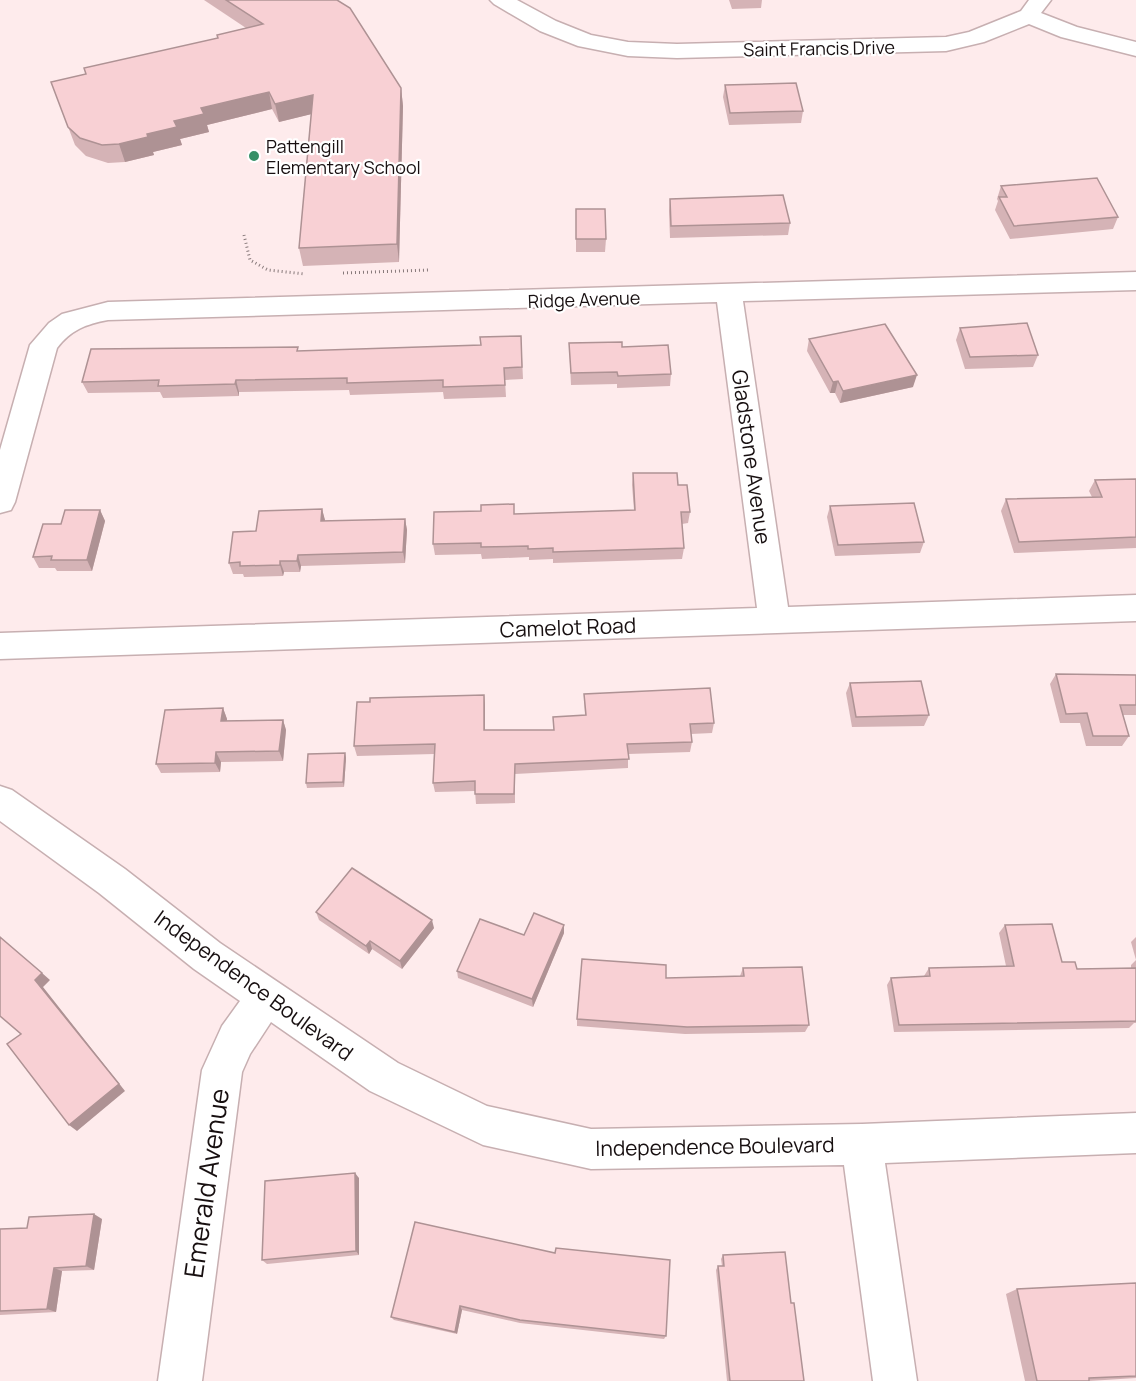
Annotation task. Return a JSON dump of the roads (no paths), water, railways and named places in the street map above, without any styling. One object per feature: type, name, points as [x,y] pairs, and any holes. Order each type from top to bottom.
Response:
[{"type":"street","name":"Saint Francis Drive","points":[[501,0],[548,26],[586,41],[628,49],[677,51],[946,44],[976,37],[1035,8]]},
{"type":"street","points":[[1035,8],[1069,32],[1136,49]]},
{"type":"street","name":"Ridge Avenue","points":[[0,502],[44,345],[58,328],[76,316],[108,310],[1136,281]]},
{"type":"street","name":"Gladstone Avenue","points":[[729,294],[774,620]]},
{"type":"street","name":"Camelot Road","points":[[0,646],[1136,608]]},
{"type":"street","name":"Independence Boulevard","points":[[0,801],[112,881],[207,956],[384,1077],[483,1125],[591,1149],[862,1144],[1136,1133]]},
{"type":"street","name":"Emerald Avenue","points":[[180,1381],[222,1070],[236,1040],[266,996]]},
{"type":"street","points":[[862,1144],[895,1381]]},
{"type":"place","name":"Pattengill Elementary School","points":[[254,156]]}]
